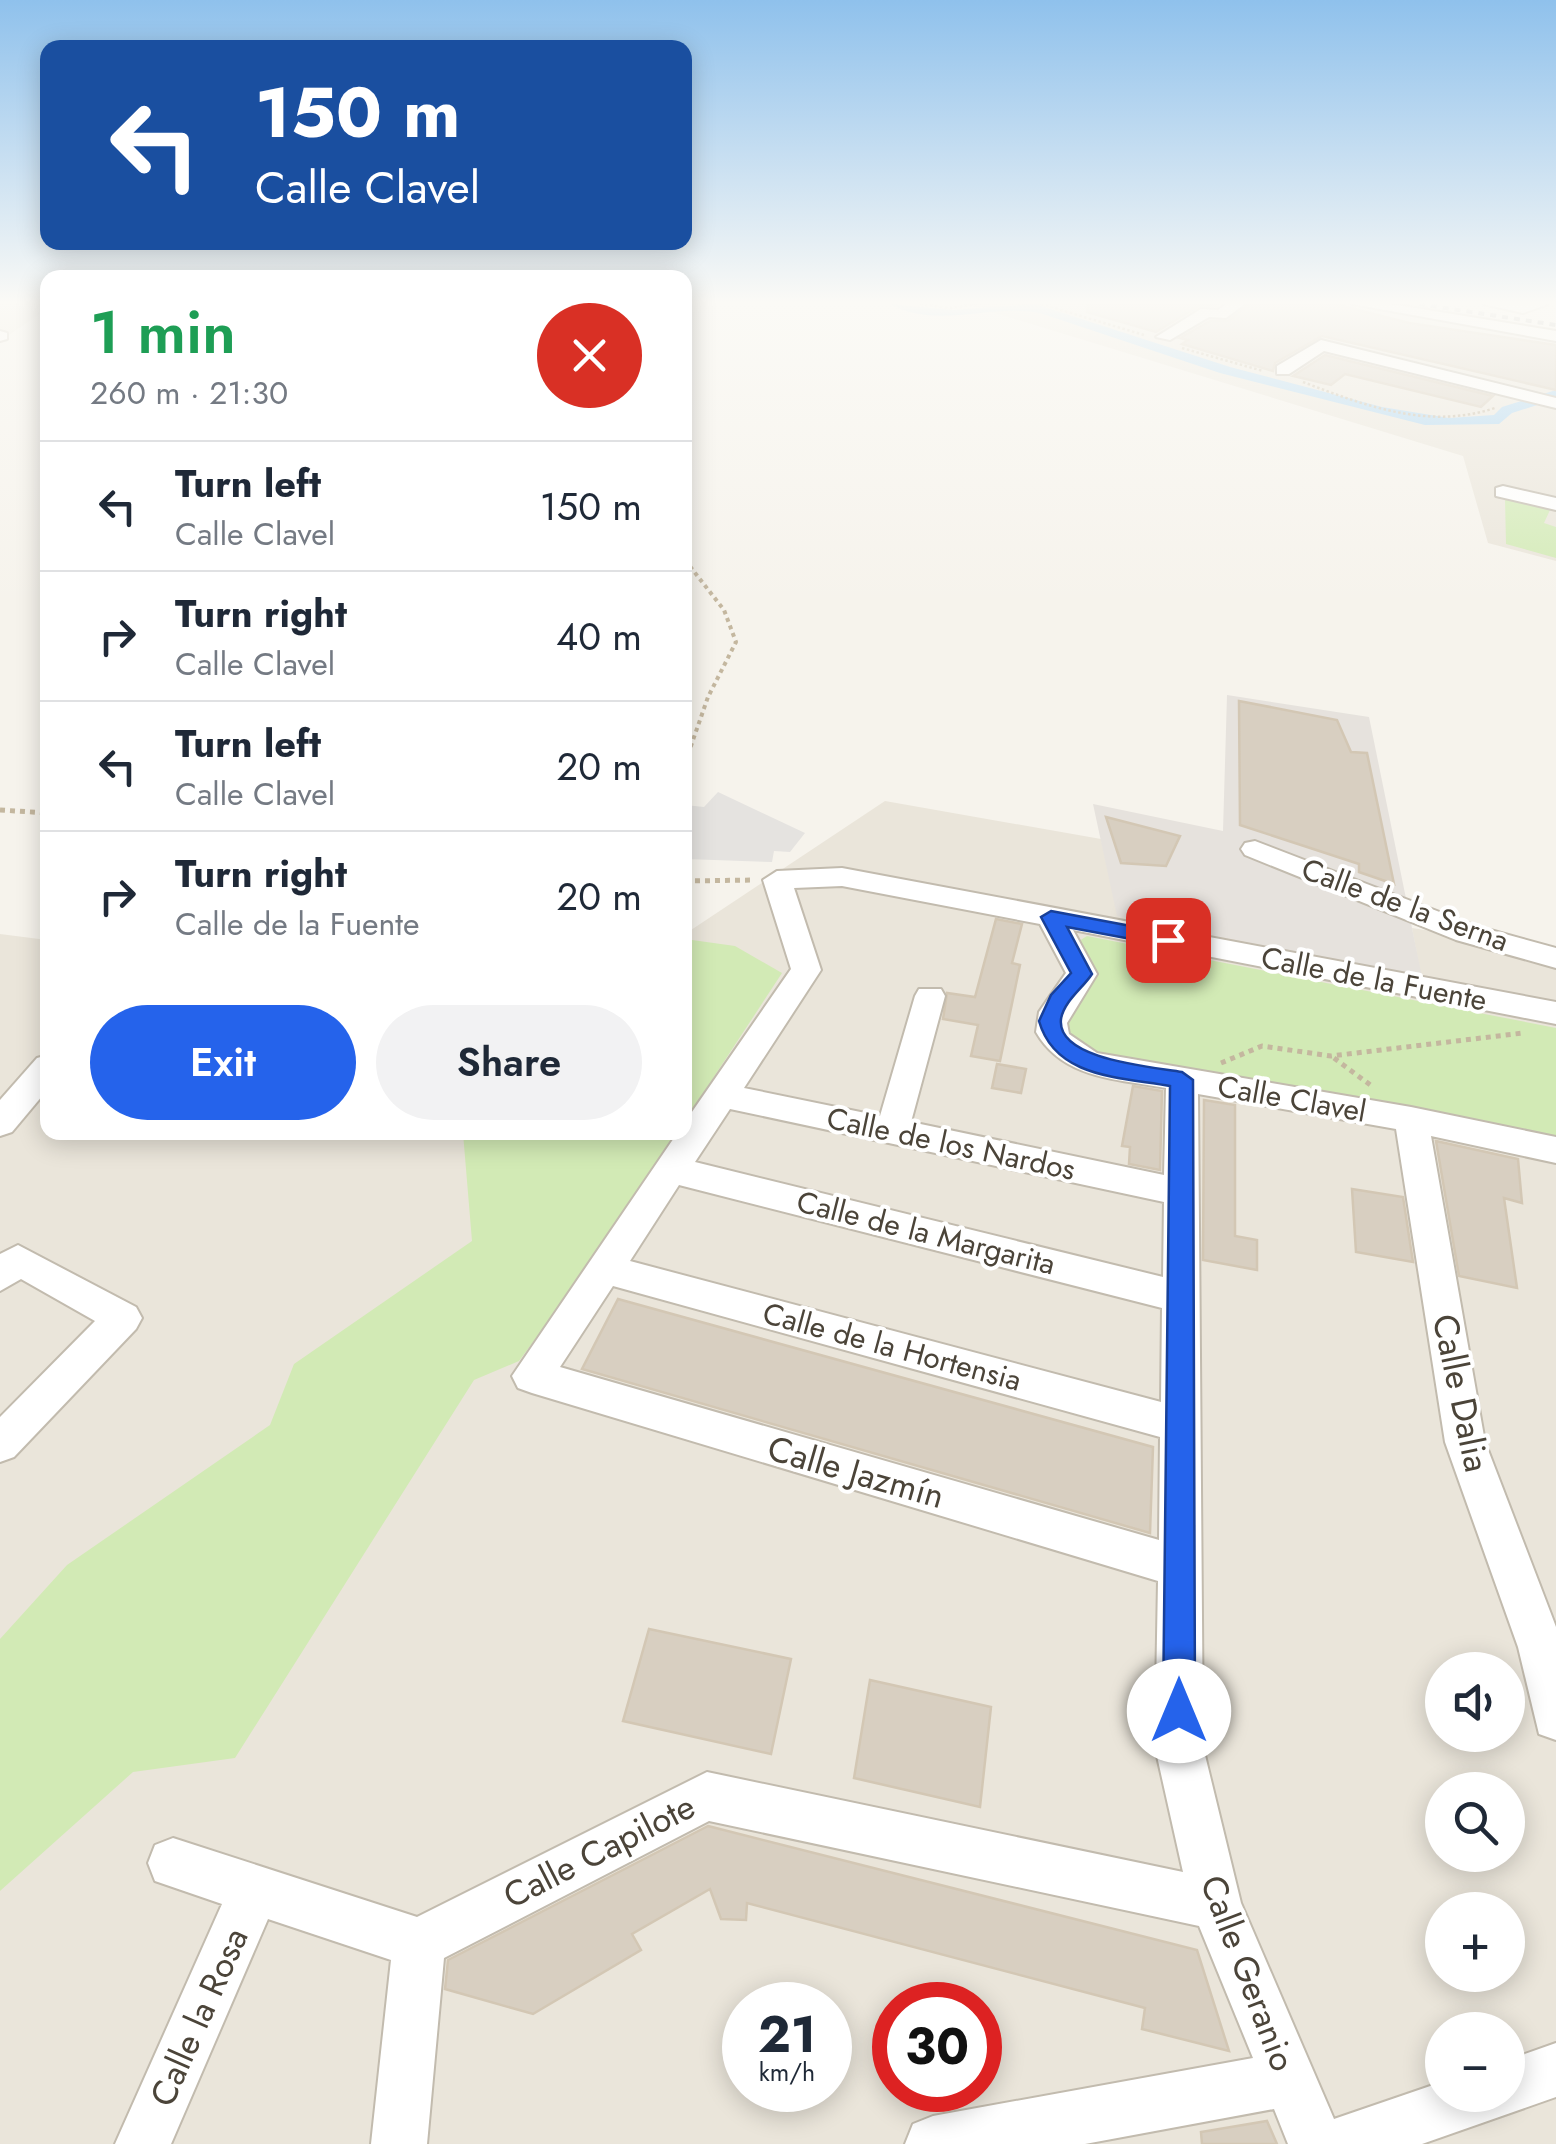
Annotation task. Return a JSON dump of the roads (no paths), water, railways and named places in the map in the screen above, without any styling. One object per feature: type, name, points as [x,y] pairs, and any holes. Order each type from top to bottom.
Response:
[{"type":"street","points":[[1502,492],[1556,504]]},
{"type":"street","name":"Calle de la Serna","points":[[1255,850],[1466,933],[1556,958]]},
{"type":"street","name":"Calle de la Fuente","points":[[722,1095],[806,970],[778,880],[842,877],[1547,1022]]},
{"type":"street","name":"Calle Clavel","points":[[1051,917],[1082,974],[1058,1000],[1050,1021],[1055,1039],[1068,1052],[1090,1063],[1411,1119],[1556,1150]]},
{"type":"street","points":[[892,1131],[930,996]]},
{"type":"street","points":[[0,1123],[40,1076]]},
{"type":"street","name":"Calle Geranio","points":[[1192,1082],[1181,1192],[1179,1747],[1216,1904],[1316,2144]]},
{"type":"street","points":[[692,1139],[722,1095]]},
{"type":"street","name":"Calle de los Nardos","points":[[722,1095],[1181,1192]]},
{"type":"street","name":"Calle Dalia","points":[[1411,1119],[1465,1442],[1541,1648],[1556,1717]]},
{"type":"street","points":[[604,1269],[691,1140]]},
{"type":"street","name":"Calle de la Margarita","points":[[671,1170],[1181,1296]]},
{"type":"street","points":[[0,1444],[123,1318],[9,1268]]},
{"type":"street","name":"Calle Jazmín","points":[[604,1269],[532,1376],[1180,1567]]},
{"type":"street","name":"Calle de la Hortensia","points":[[604,1269],[1180,1425]]},
{"type":"street","name":"Calle Capilote","points":[[419,1943],[707,1796],[1216,1904]]},
{"type":"street","points":[[173,1863],[419,1943],[399,2144]]},
{"type":"street","name":"Calle la Rosa","points":[[144,2144],[254,1889]]},
{"type":"street","points":[[1525,2081],[1556,2070]]},
{"type":"street","points":[[933,2144],[1288,2079]]},
{"type":"street","points":[[1342,2144],[1435,2112]]},
{"type":"waterway","points":[[1355,404],[1449,423],[1499,419],[1507,410],[1525,404]]}]
